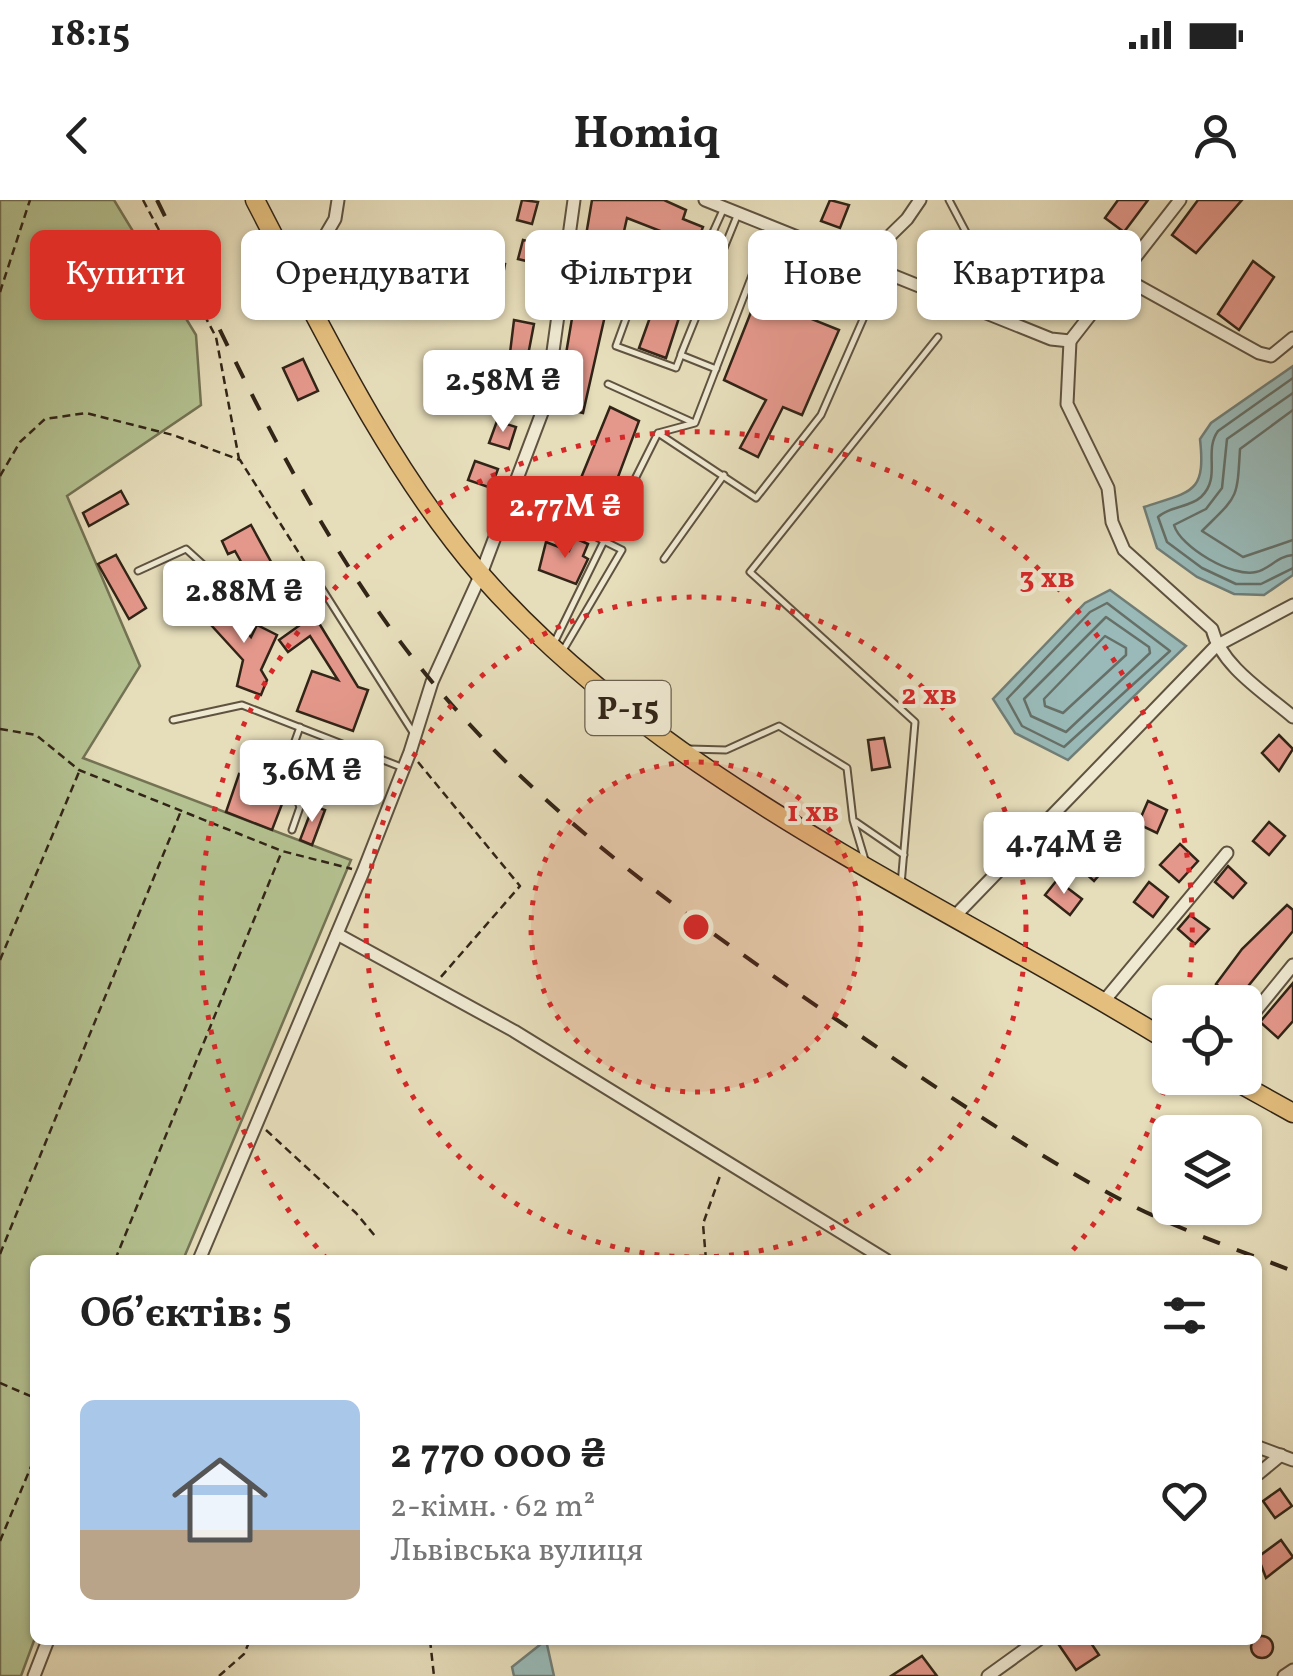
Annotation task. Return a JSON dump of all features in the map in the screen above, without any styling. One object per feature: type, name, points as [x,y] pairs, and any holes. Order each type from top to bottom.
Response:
[{"type":"main road","name":"Р-15","points":[[255,200],[271,230]]},
{"type":"main road","name":"Р-15","points":[[320,320],[395,451],[481,574],[556,651],[679,749],[867,868],[1152,1031]]},
{"type":"main road","points":[[1261,1095],[1293,1113]]},
{"type":"street","points":[[328,230],[338,200]]},
{"type":"street","points":[[201,1255],[363,872],[546,402],[574,200]]},
{"type":"street","points":[[706,200],[781,230]]},
{"type":"street","points":[[896,230],[920,200]]},
{"type":"street","points":[[1141,252],[1180,200]]},
{"type":"street","points":[[1141,288],[1259,353],[1271,356],[1293,338]]},
{"type":"street","points":[[1003,320],[1051,339],[1070,342]]},
{"type":"street","points":[[1088,320],[1070,342],[1066,404],[1108,488],[1112,522],[1124,550],[1212,629],[1216,646],[1293,717]]},
{"type":"street","points":[[954,917],[1216,646],[1293,605]]},
{"type":"street","points":[[1104,1001],[1227,853]]},
{"type":"street","points":[[337,934],[878,1255]]},
{"type":"street","points":[[1262,1003],[1293,965]]},
{"type":"street","points":[[1262,1449],[1287,1458]]},
{"type":"street","points":[[1262,1472],[1287,1458]]},
{"type":"street","points":[[34,1676],[46,1645]]},
{"type":"street","points":[[988,1676],[1031,1645]]},
{"type":"street","points":[[1284,1676],[1293,1670]]},
{"type":"lane","points":[[949,200],[965,230]]},
{"type":"lane","points":[[714,230],[724,208]]},
{"type":"lane","points":[[625,320],[616,346],[676,368],[738,213]]},
{"type":"lane","points":[[658,434],[756,498],[820,415],[864,316],[754,270],[695,423]]},
{"type":"lane","points":[[901,887],[914,722],[750,572],[938,337]]},
{"type":"lane","points":[[681,354],[716,369]]},
{"type":"lane","points":[[608,384],[695,423]]},
{"type":"lane","points":[[556,651],[604,541],[658,434],[695,423]]},
{"type":"lane","points":[[664,560],[724,474]]},
{"type":"lane","points":[[542,507],[622,550],[556,651]]},
{"type":"lane","points":[[138,571],[186,549],[250,607],[317,581],[414,734]]},
{"type":"lane","points":[[173,720],[242,705],[404,768]]},
{"type":"lane","points":[[292,830],[300,807],[285,769],[300,726]]},
{"type":"lane","points":[[679,749],[726,750],[779,726],[847,768],[853,820],[867,868]]},
{"type":"lane","points":[[853,820],[904,855]]},
{"type":"path","points":[[0,292],[30,200]]},
{"type":"path","points":[[143,200],[216,337],[240,460],[317,581]]},
{"type":"path","points":[[0,476],[20,442],[45,419],[86,413],[173,435],[240,460]]},
{"type":"path","points":[[0,729],[36,735],[79,770],[282,851],[363,872]]},
{"type":"path","points":[[410,752],[520,886],[432,987]]},
{"type":"path","points":[[0,960],[79,770]]},
{"type":"path","points":[[0,1254],[181,810]]},
{"type":"path","points":[[118,1255],[282,851]]},
{"type":"path","points":[[258,1122],[356,1212],[375,1236]]},
{"type":"path","points":[[706,1255],[703,1224],[724,1162]]},
{"type":"path","points":[[0,1383],[30,1396]]},
{"type":"path","points":[[0,1541],[30,1468]]},
{"type":"path","points":[[218,1676],[244,1654],[248,1645]]},
{"type":"path","points":[[431,1645],[434,1676]]},
{"type":"green space","points":[[0,200],[114,200],[132,230],[30,230],[30,320],[187,320],[196,335],[201,405],[67,496],[140,666],[83,758],[351,860],[185,1255],[30,1255],[32,1645],[21,1676],[0,1676]]},
{"type":"water","points":[[1293,366],[1293,575],[1264,595],[1234,594],[1197,577],[1157,548],[1144,507],[1192,488],[1201,471],[1200,439],[1211,423]]},
{"type":"water","points":[[1110,590],[1186,646],[1068,760],[1015,733],[993,699],[1085,603]]},
{"type":"water","points":[[540,1645],[547,1645],[554,1676],[514,1676],[512,1667]]},
{"type":"building","points":[[522,200],[538,202],[532,224],[517,220]]},
{"type":"building","points":[[592,200],[664,200],[686,210],[683,219],[703,227],[658,230],[627,218],[624,230],[587,230]]},
{"type":"building","points":[[830,200],[849,205],[840,228],[821,221]]},
{"type":"building","points":[[1118,200],[1148,200],[1126,230],[1105,218]]},
{"type":"building","points":[[1198,200],[1242,200],[1196,253],[1172,235]]},
{"type":"building","points":[[523,240],[525,240],[525,261],[518,259]]},
{"type":"building","points":[[1253,261],[1274,277],[1239,330],[1218,314]]},
{"type":"building","points":[[514,320],[534,324],[520,397],[505,394]]},
{"type":"building","points":[[572,320],[604,320],[583,413],[557,407]]},
{"type":"building","points":[[649,320],[678,320],[666,358],[639,348]]},
{"type":"building","points":[[748,320],[814,320],[839,330],[802,415],[783,407],[758,457],[740,448],[766,400],[724,380]]},
{"type":"building","points":[[303,359],[318,391],[298,400],[283,368]]},
{"type":"building","points":[[610,407],[639,421],[612,493],[581,478]]},
{"type":"building","points":[[497,421],[516,427],[509,449],[489,443]]},
{"type":"building","points":[[475,461],[498,469],[491,488],[468,480]]},
{"type":"building","points":[[121,491],[128,504],[89,526],[83,513]]},
{"type":"building","points":[[251,525],[282,582],[259,594],[235,551],[228,554],[222,541]]},
{"type":"building","points":[[575,538],[588,544],[583,556],[588,559],[576,584],[539,570],[546,542],[569,551]]},
{"type":"building","points":[[116,555],[146,608],[129,619],[98,564]]},
{"type":"building","points":[[218,601],[251,637],[257,625],[277,635],[261,670],[267,680],[261,695],[237,686],[243,660],[201,614]]},
{"type":"building","points":[[314,615],[358,687],[368,690],[353,731],[297,711],[312,671],[338,680],[310,636],[288,652],[279,640]]},
{"type":"building","points":[[1279,735],[1293,749],[1279,771],[1262,753]]},
{"type":"building","points":[[884,738],[890,767],[872,770],[868,740]]},
{"type":"building","points":[[321,744],[341,752],[336,765],[358,773],[350,788],[317,774],[314,782],[295,774],[303,754],[315,758]]},
{"type":"building","points":[[239,774],[287,791],[272,830],[226,812]]},
{"type":"building","points":[[1148,801],[1167,810],[1157,833],[1138,824]]},
{"type":"building","points":[[313,806],[325,810],[312,845],[300,840]]},
{"type":"building","points":[[1269,822],[1285,836],[1269,855],[1253,841]]},
{"type":"building","points":[[1094,842],[1113,859],[1094,881],[1075,864]]},
{"type":"building","points":[[1180,844],[1198,861],[1179,882],[1160,865]]},
{"type":"building","points":[[1228,866],[1246,883],[1233,898],[1215,882]]},
{"type":"building","points":[[1057,880],[1082,899],[1070,915],[1045,895]]},
{"type":"building","points":[[1149,882],[1168,897],[1153,917],[1134,902]]},
{"type":"building","points":[[1287,905],[1293,910],[1293,931],[1249,985],[1217,985],[1242,949]]},
{"type":"building","points":[[1190,915],[1209,929],[1195,944],[1178,929]]},
{"type":"building","points":[[1293,983],[1293,1021],[1278,1038],[1262,1020]]},
{"type":"building","points":[[1280,1489],[1292,1506],[1275,1518],[1263,1501]]},
{"type":"building","points":[[1281,1540],[1293,1557],[1266,1578],[1262,1554]]},
{"type":"building","points":[[1262,1636],[1272,1643],[1270,1655],[1254,1655],[1252,1645],[1262,1645]]},
{"type":"building","points":[[1059,1645],[1092,1645],[1099,1655],[1076,1670]]},
{"type":"building","points":[[922,1656],[937,1676],[891,1676]]},
{"type":"railway","points":[[157,200],[295,476],[358,581],[438,689],[537,792],[703,926],[1002,1130],[1136,1207],[1251,1255]]},
{"type":"railway","points":[[1262,1259],[1293,1271]]}]
